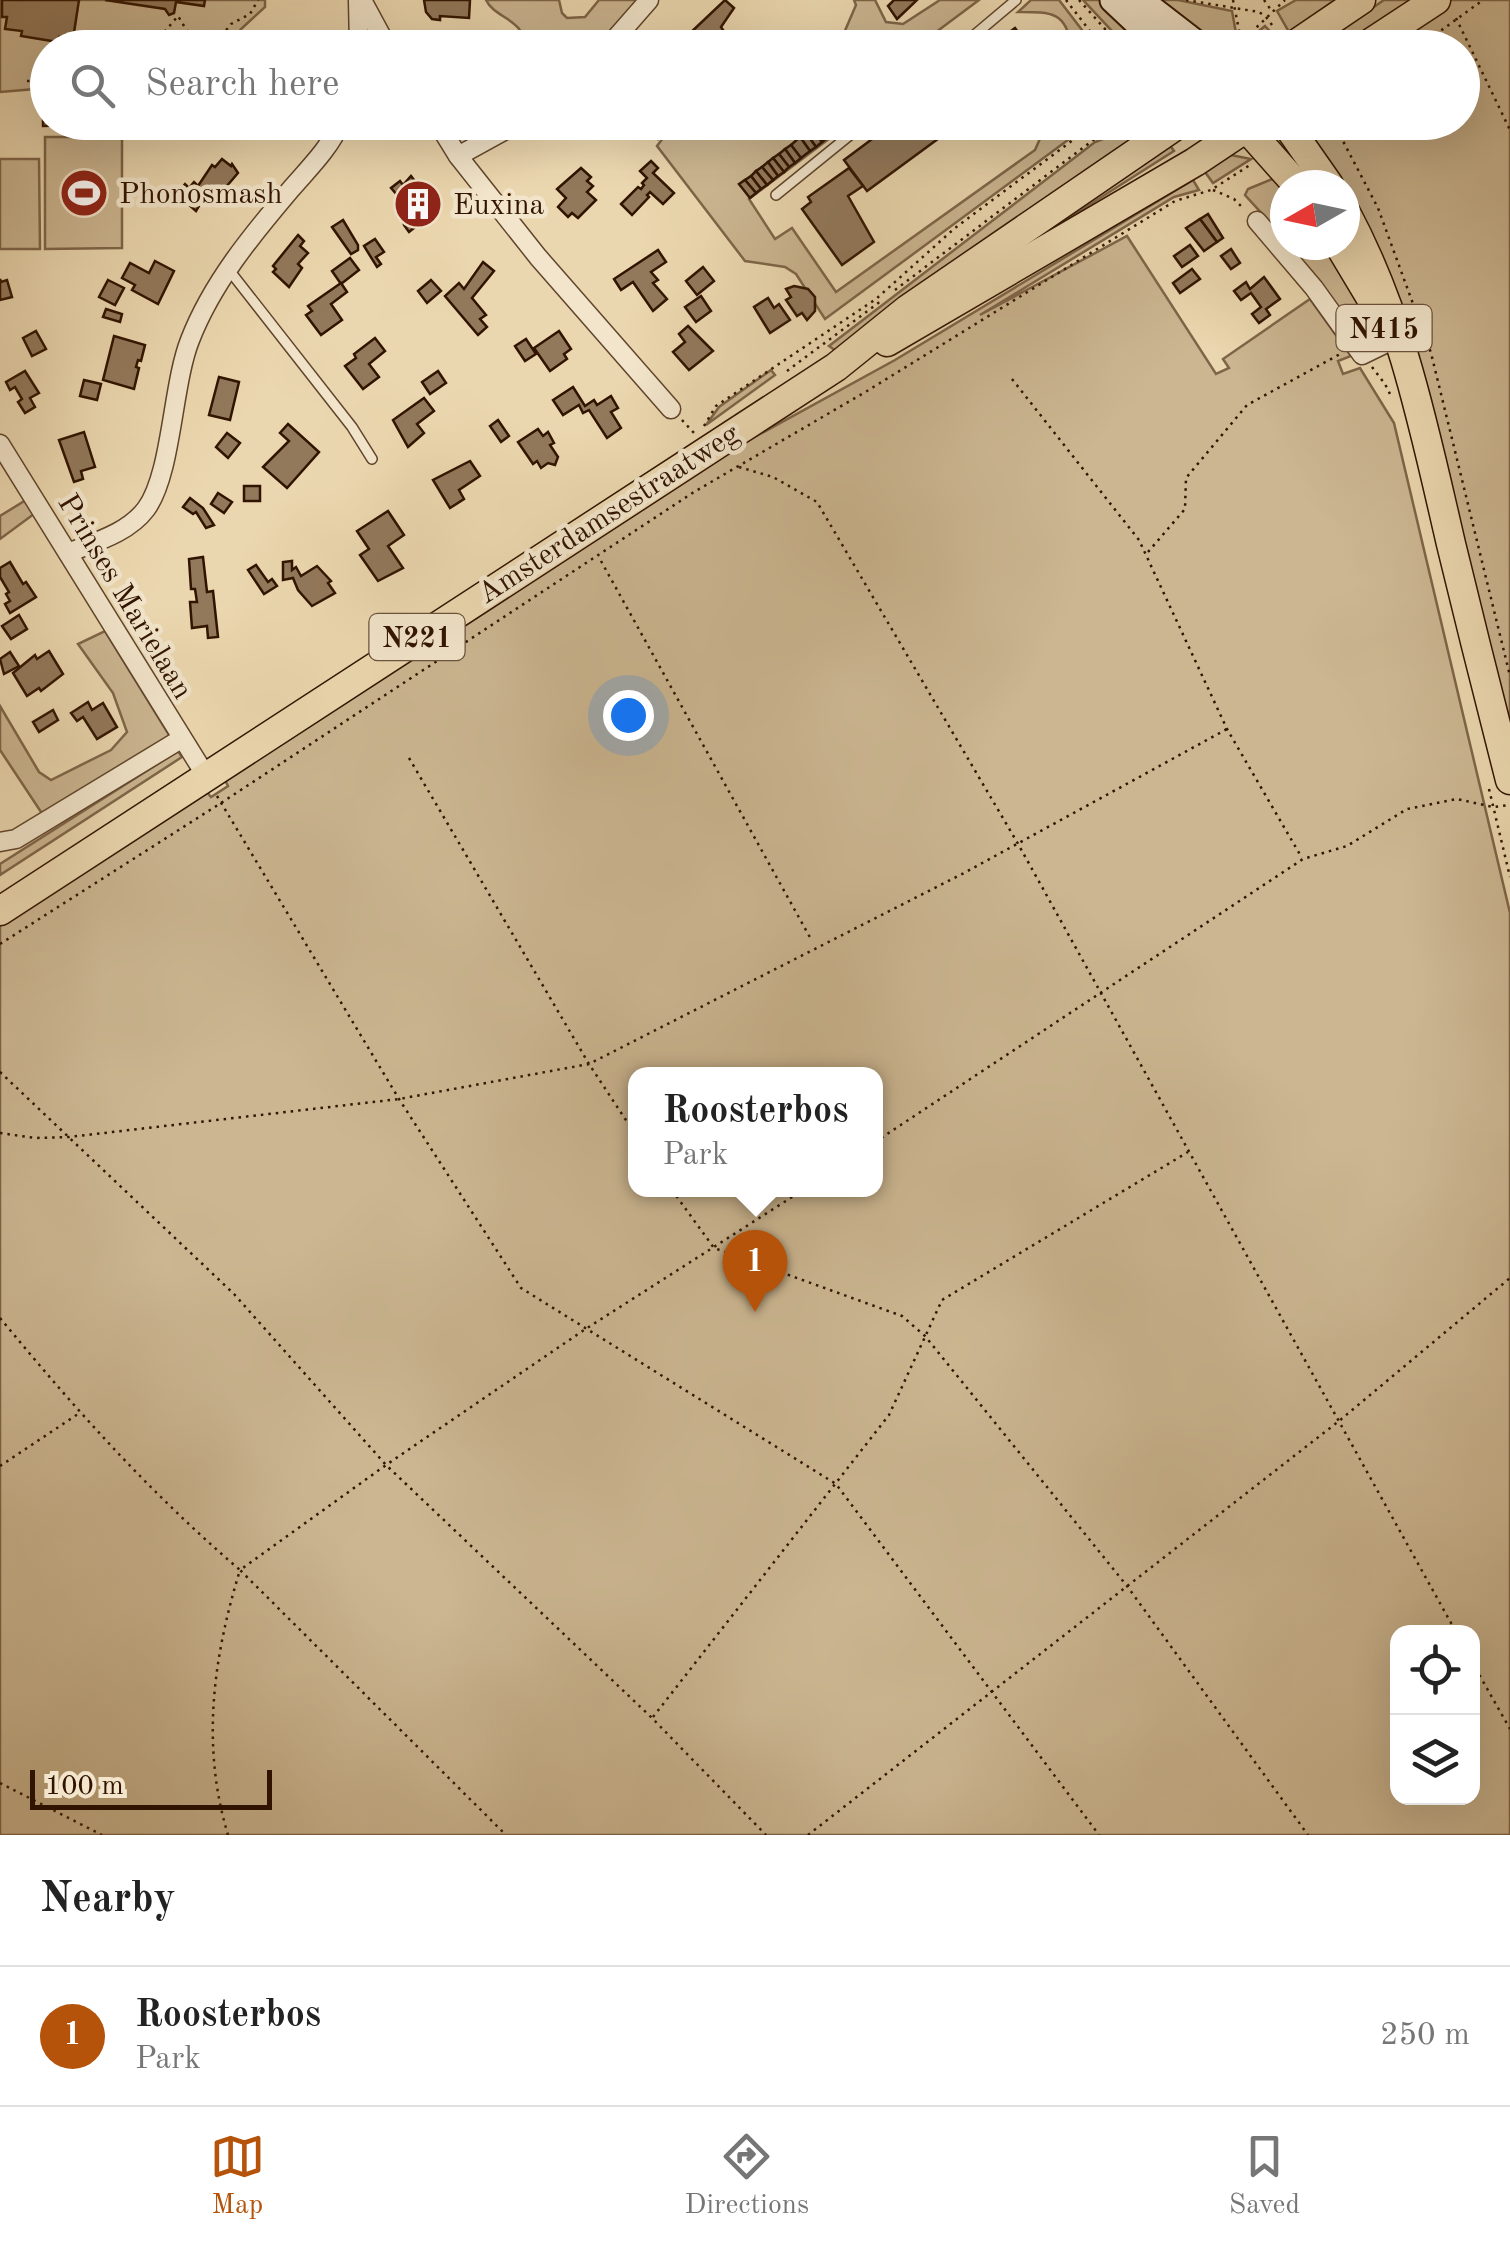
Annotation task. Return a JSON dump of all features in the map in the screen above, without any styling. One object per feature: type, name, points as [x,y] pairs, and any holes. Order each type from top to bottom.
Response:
[{"type":"main road","points":[[1112,0],[1144,30]]},
{"type":"main road","points":[[1140,0],[1179,30]]},
{"type":"main road","points":[[1316,30],[1360,0]]},
{"type":"main road","points":[[1401,30],[1446,9]]},
{"type":"main road","name":"Amsterdamsestraatweg","points":[[0,911],[836,367],[908,310],[1154,140]]},
{"type":"main road","name":"Amsterdamsestraatweg","points":[[836,367],[918,326],[1225,140]]},
{"type":"main road","points":[[1260,140],[1285,170]]},
{"type":"main road","points":[[1297,140],[1318,170]]},
{"type":"main road","name":"N415","points":[[1360,239],[1369,256],[1421,416],[1510,780]]},
{"type":"main road","name":"N415","points":[[1348,260],[1395,339]]},
{"type":"street","points":[[359,30],[360,0]]},
{"type":"street","points":[[360,0],[378,30]]},
{"type":"street","points":[[622,30],[649,0]]},
{"type":"street","points":[[68,553],[120,532],[146,510],[159,484],[172,404],[189,342],[228,268],[333,140]]},
{"type":"street","points":[[448,140],[538,256],[671,409]]},
{"type":"street","points":[[458,156],[487,140]]},
{"type":"street","points":[[1256,221],[1314,288],[1359,351],[1395,339]]},
{"type":"street","name":"Prinses Marielaan","points":[[0,444],[206,776]]},
{"type":"street","points":[[0,842],[32,830],[181,740]]},
{"type":"lane","points":[[980,30],[1016,0]]},
{"type":"lane","points":[[776,195],[844,140]]},
{"type":"lane","points":[[228,268],[352,427],[372,459]]},
{"type":"path","points":[[226,30],[250,14],[258,0]]},
{"type":"path","points":[[1066,0],[1089,30]]},
{"type":"path","points":[[1078,0],[1106,30]]},
{"type":"path","points":[[1186,0],[1266,17]]},
{"type":"path","points":[[1233,0],[1239,30]]},
{"type":"path","points":[[1264,0],[1272,11]]},
{"type":"path","points":[[1252,30],[1285,0]]},
{"type":"path","points":[[1430,30],[1446,9],[1483,0]]},
{"type":"path","points":[[167,30],[178,16],[186,30]]},
{"type":"path","points":[[1480,73],[1510,130]]},
{"type":"path","points":[[671,409],[698,436],[716,406],[876,298],[954,228],[1073,140]]},
{"type":"path","name":"Amsterdamsestraatweg","points":[[0,944],[738,466],[867,392],[1175,201],[1212,190],[1234,199],[1256,221]]},
{"type":"path","points":[[1147,554],[1185,509],[1186,478],[1247,405],[1359,351]]},
{"type":"path","points":[[1012,378],[1147,554],[1227,728],[1303,859]]},
{"type":"path","points":[[738,466],[773,477],[817,502],[1017,842],[1452,1625]]},
{"type":"path","points":[[601,561],[812,942]]},
{"type":"path","points":[[0,1133],[69,1137],[399,1099],[589,1064],[964,873],[1227,728]]},
{"type":"path","points":[[409,758],[628,1123]]},
{"type":"path","points":[[206,776],[399,1099],[521,1288],[836,1484],[1099,1835]]},
{"type":"path","points":[[883,1137],[1303,859],[1347,846],[1407,809],[1457,800],[1510,805]]},
{"type":"path","points":[[0,1072],[234,1294],[386,1464],[652,1718],[766,1835]]},
{"type":"path","points":[[652,1718],[889,1415],[942,1300],[1188,1152]]},
{"type":"path","points":[[677,1197],[714,1248],[902,1316],[926,1336],[1127,1586],[1308,1835]]},
{"type":"path","points":[[228,1835],[218,1802],[212,1728],[218,1653],[240,1570],[386,1464],[584,1330],[792,1197]]},
{"type":"path","points":[[808,1835],[1339,1421],[1510,1278]]},
{"type":"path","points":[[0,1318],[79,1414],[172,1512],[240,1570],[506,1835]]},
{"type":"path","points":[[0,1466],[79,1414]]},
{"type":"path","points":[[1480,1676],[1510,1729]]},
{"type":"path","points":[[0,1784],[102,1835]]},
{"type":"shaded area","points":[[0,0],[265,0],[265,7],[240,30],[30,30],[30,89],[0,92]]},
{"type":"shaded area","points":[[486,0],[559,0],[567,18],[585,17],[599,0],[640,0],[614,30],[519,30]]},
{"type":"shaded area","points":[[854,0],[875,0],[886,22],[903,24],[940,0],[979,0],[939,30],[845,30],[856,5]]},
{"type":"shaded area","points":[[1031,0],[1059,0],[1082,30],[1067,30],[1061,20],[1048,14],[1018,12]]},
{"type":"shaded area","points":[[1083,0],[1099,0],[1132,30],[1111,30]]},
{"type":"shaded area","points":[[1152,0],[1178,0],[1232,11],[1235,30],[1189,30]]},
{"type":"shaded area","points":[[1296,0],[1335,0],[1292,30],[1288,30],[1277,11]]},
{"type":"shaded area","points":[[1384,0],[1416,0],[1371,30],[1340,30]]},
{"type":"shaded area","points":[[1445,0],[1510,0],[1510,742],[1380,256],[1360,215],[1360,170],[1335,170],[1314,140],[1480,140],[1480,30],[1403,30]]},
{"type":"shaded area","name":"Phonosmash","points":[[45,140],[122,140],[122,248],[45,249]]},
{"type":"shaded area","points":[[662,140],[827,140],[749,199],[775,239],[792,228],[836,292],[1035,150],[1039,140],[1068,140],[825,319],[796,274],[785,267],[745,261],[657,146]]},
{"type":"shaded area","points":[[1142,140],[836,351],[829,346],[1095,142]]},
{"type":"shaded area","points":[[1166,140],[1174,151],[988,269]]},
{"type":"shaded area","points":[[1231,155],[1251,159],[1213,183],[1205,172]]},
{"type":"shaded area","name":"Phonosmash","points":[[0,159],[39,159],[40,249],[0,249]]},
{"type":"shaded area","points":[[1193,180],[1199,190],[1174,197],[980,315],[1127,236],[1216,374],[1229,368],[1223,359],[1310,299],[1351,356],[1338,361],[1343,374],[1360,368],[1394,423],[1510,913],[1510,1835],[0,1835],[0,921],[202,786],[211,797],[228,786],[225,780],[689,473],[895,360]]},
{"type":"shaded area","points":[[1270,180],[1270,222],[1245,195],[1248,189]]},
{"type":"shaded area","points":[[1301,260],[1335,260],[1382,341],[1368,347]]},
{"type":"shaded area","points":[[771,370],[775,375],[706,425],[719,407]]},
{"type":"shaded area","points":[[26,500],[34,514],[0,539],[0,516]]},
{"type":"shaded area","points":[[105,631],[171,738],[45,818],[0,750],[0,706],[39,772],[51,780],[111,750],[127,732],[113,693],[78,644]]},
{"type":"shaded area","points":[[178,751],[182,757],[0,875],[0,864]]},
{"type":"building","points":[[2,0],[79,0],[74,30],[30,30],[30,37],[21,36],[22,31],[5,29],[7,17],[2,17]]},
{"type":"building","points":[[105,0],[205,0],[204,6],[176,2],[174,13],[169,15],[165,9]]},
{"type":"building","points":[[424,0],[470,0],[469,18],[432,19]]},
{"type":"building","points":[[725,0],[734,8],[721,27],[723,30],[693,30]]},
{"type":"building","points":[[894,0],[917,0],[897,19],[888,6]]},
{"type":"building","points":[[802,140],[811,140],[816,147],[810,151]]},
{"type":"building","points":[[802,140],[810,151],[801,158],[791,145]]},
{"type":"building","points":[[871,140],[936,140],[867,191],[844,160]]},
{"type":"building","points":[[791,145],[801,158],[795,163],[785,149]]},
{"type":"building","points":[[785,149],[795,163],[789,167],[779,154]]},
{"type":"building","points":[[779,154],[789,167],[784,172],[773,158]]},
{"type":"building","points":[[773,158],[784,172],[778,176],[768,162]]},
{"type":"building","points":[[222,159],[238,173],[214,201],[206,194],[196,211],[177,194],[185,184],[189,188],[194,182],[198,186],[212,165],[215,167]]},
{"type":"building","points":[[651,161],[658,168],[653,173],[674,193],[663,204],[650,192],[632,215],[621,204],[644,185],[647,178],[640,171]]},
{"type":"building","points":[[768,162],[778,176],[773,180],[762,167]]},
{"type":"building","points":[[762,167],[773,180],[767,185],[756,171]]},
{"type":"building","points":[[581,168],[591,177],[587,181],[593,186],[587,192],[596,200],[578,218],[572,213],[568,217],[558,207],[566,198],[557,189]]},
{"type":"building","points":[[849,168],[863,186],[848,196],[874,242],[842,265],[802,209],[811,202],[808,197]]},
{"type":"building","points":[[756,171],[767,185],[761,189],[751,176]]},
{"type":"building","name":"Euxina","points":[[411,176],[437,210],[409,232],[403,219],[409,215],[391,188],[400,181],[403,185]]},
{"type":"building","points":[[751,176],[761,189],[756,193],[745,180]]},
{"type":"building","points":[[745,180],[756,193],[750,198],[739,184]]},
{"type":"building","points":[[1208,214],[1223,238],[1217,242],[1200,219]]},
{"type":"building","points":[[1200,219],[1217,242],[1204,251],[1186,228]]},
{"type":"building","points":[[343,220],[358,245],[358,250],[351,254],[332,227]]},
{"type":"building","points":[[298,235],[304,241],[300,246],[308,253],[298,264],[302,268],[289,287],[273,272],[273,266]]},
{"type":"building","points":[[375,239],[384,252],[376,257],[381,264],[377,267],[364,246]]},
{"type":"building","points":[[1190,245],[1198,256],[1182,267],[1174,256]]},
{"type":"building","points":[[1231,249],[1240,263],[1231,269],[1221,256]]},
{"type":"building","points":[[658,250],[666,262],[651,272],[658,280],[653,283],[667,299],[653,311],[633,282],[621,290],[614,279]]},
{"type":"building","points":[[350,258],[359,270],[341,284],[332,271]]},
{"type":"building","points":[[155,261],[174,271],[158,304],[132,290],[135,285],[122,278],[130,263],[149,273]]},
{"type":"building","points":[[483,262],[494,271],[472,298],[486,315],[480,319],[487,327],[478,335],[445,296],[459,283],[464,289]]},
{"type":"building","points":[[703,267],[714,281],[697,295],[686,281]]},
{"type":"building","points":[[1192,269],[1200,279],[1180,293],[1173,283]]},
{"type":"building","points":[[1264,277],[1280,299],[1266,309],[1270,315],[1259,323],[1252,314],[1261,307],[1251,293],[1241,300],[1234,291],[1246,282],[1250,289]]},
{"type":"building","points":[[0,279],[7,280],[12,297],[0,300]]},
{"type":"building","points":[[108,280],[124,288],[115,305],[99,297]]},
{"type":"building","points":[[431,280],[441,291],[427,303],[418,291]]},
{"type":"building","points":[[341,283],[347,292],[331,304],[342,320],[321,335],[306,315],[312,311],[308,306]]},
{"type":"building","points":[[786,289],[808,289],[815,297],[815,311],[807,320],[802,313],[797,316],[786,300],[791,297]]},
{"type":"building","points":[[701,296],[711,311],[696,322],[685,307]]},
{"type":"building","points":[[768,298],[774,308],[779,304],[790,320],[770,333],[754,307]]},
{"type":"building","points":[[106,309],[122,314],[120,322],[103,317]]},
{"type":"building","points":[[688,326],[713,351],[689,370],[673,352],[685,342],[679,334]]},
{"type":"building","points":[[36,331],[46,349],[32,356],[23,338]]},
{"type":"building","points":[[559,331],[571,349],[564,354],[567,359],[550,371],[534,348]]},
{"type":"building","points":[[114,336],[145,345],[136,367],[139,368],[134,389],[103,380]]},
{"type":"building","points":[[375,338],[385,351],[369,364],[379,377],[363,389],[345,366]]},
{"type":"building","points":[[526,339],[536,354],[525,361],[515,346]]},
{"type":"building","points":[[25,371],[39,393],[30,398],[35,407],[25,413],[15,387],[10,390],[6,382]]},
{"type":"building","points":[[438,371],[446,383],[430,394],[422,382]]},
{"type":"building","points":[[219,377],[239,382],[230,420],[209,415]]},
{"type":"building","points":[[84,380],[101,384],[97,400],[80,396]]},
{"type":"building","points":[[573,387],[585,406],[594,400],[597,405],[611,396],[618,408],[611,412],[621,428],[607,438],[589,410],[583,413],[579,405],[563,415],[553,400]]},
{"type":"building","points":[[424,398],[434,411],[417,424],[424,433],[408,447],[393,420]]},
{"type":"building","points":[[498,420],[509,436],[501,442],[490,426]]},
{"type":"building","points":[[288,424],[319,452],[287,488],[263,467],[289,441],[280,433]]},
{"type":"building","points":[[538,429],[543,436],[548,432],[554,443],[550,445],[558,457],[555,465],[548,463],[541,468],[537,461],[533,464],[518,442]]},
{"type":"building","points":[[84,432],[95,467],[81,471],[83,479],[74,482],[59,440]]},
{"type":"building","points":[[227,433],[240,443],[228,458],[216,447]]},
{"type":"building","points":[[470,461],[480,476],[459,490],[464,499],[450,508],[433,480]]},
{"type":"building","points":[[244,486],[260,486],[260,501],[244,501]]},
{"type":"building","points":[[218,493],[232,502],[224,513],[211,504]]},
{"type":"building","points":[[190,498],[203,508],[214,525],[206,528],[196,512],[183,507]]},
{"type":"building","points":[[388,511],[404,535],[388,546],[403,568],[378,581],[360,555],[369,549],[357,531]]},
{"type":"building","points":[[203,557],[207,592],[213,591],[218,637],[208,638],[207,626],[192,628],[190,602],[197,602],[195,589],[191,589],[189,559]]},
{"type":"building","points":[[292,561],[292,570],[296,567],[301,576],[317,566],[331,581],[328,583],[335,593],[312,606],[293,578],[283,580],[283,562]]},
{"type":"building","points":[[10,562],[36,597],[10,613],[5,604],[10,601],[6,594],[9,592],[0,577],[0,568]]},
{"type":"building","points":[[256,565],[268,582],[272,579],[277,586],[264,594],[248,570]]},
{"type":"building","points":[[19,615],[27,629],[11,639],[2,626]]},
{"type":"building","points":[[49,651],[63,674],[41,691],[39,688],[27,696],[13,673],[35,655],[37,659]]},
{"type":"building","points":[[10,652],[19,666],[4,674],[0,659]]},
{"type":"building","points":[[88,702],[92,710],[103,703],[117,727],[97,739],[83,717],[77,721],[71,713]]},
{"type":"building","points":[[53,710],[58,720],[39,732],[33,722]]},
{"type":"place","name":"Phonosmash","points":[[84,193]]},
{"type":"place","name":"Euxina","points":[[418,204]]},
{"type":"place","name":"Roosterbos","points":[[755,1312]]}]
